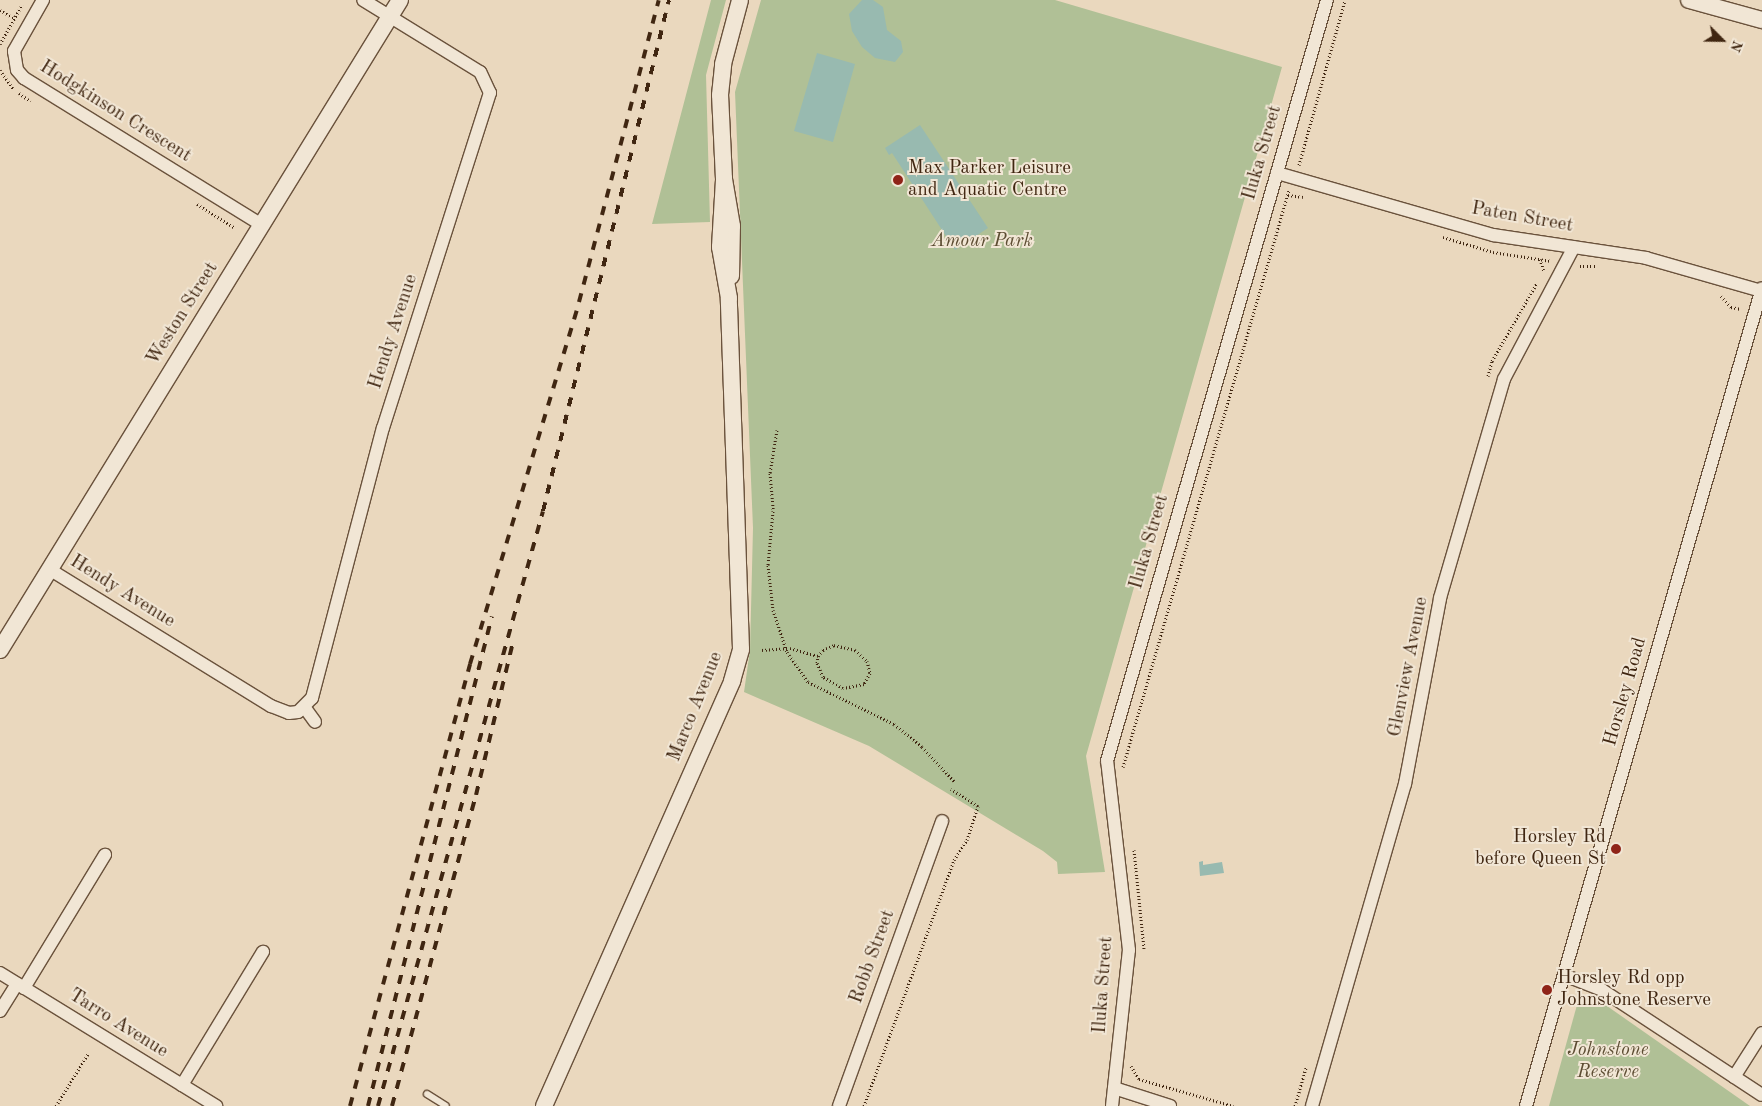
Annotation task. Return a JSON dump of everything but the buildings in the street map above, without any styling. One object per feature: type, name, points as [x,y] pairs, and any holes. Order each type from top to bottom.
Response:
[{"type":"street","name":"Hodgkinson Crescent","points":[[43,0],[14,51],[17,70],[24,78],[262,225]]},
{"type":"street","points":[[363,0],[390,16]]},
{"type":"street","name":"Weston Street","points":[[0,650],[400,0]]},
{"type":"street","name":"Marco Avenue","points":[[544,1106],[739,658],[742,594],[728,293],[720,247],[724,179],[721,76],[740,0]]},
{"type":"street","name":"Iluka Street","points":[[1112,1106],[1129,950],[1107,761],[1327,0]]},
{"type":"street","points":[[1689,0],[1762,20]]},
{"type":"street","name":"Hendy Avenue","points":[[50,569],[271,706],[289,713],[305,708],[315,690],[387,414],[490,93],[480,72],[390,16]]},
{"type":"street","name":"Paten Street","points":[[1277,173],[1493,235],[1652,259],[1762,290]]},
{"type":"street","name":"Glenview Avenue","points":[[1312,1106],[1405,784],[1440,598],[1504,379],[1574,247]]},
{"type":"street","name":"Horsley Road","points":[[1526,1106],[1762,290]]},
{"type":"street","points":[[305,708],[314,722]]},
{"type":"street","name":"Robb Street","points":[[839,1106],[942,821]]},
{"type":"street","points":[[0,1011],[20,986],[105,855]]},
{"type":"street","points":[[182,1085],[263,952]]},
{"type":"street","name":"Tarro Avenue","points":[[0,973],[216,1106]]},
{"type":"street","points":[[1564,975],[1602,990],[1762,1095]]},
{"type":"street","points":[[1734,1077],[1762,1033]]},
{"type":"street","points":[[1114,1088],[1170,1106]]},
{"type":"lane","points":[[427,1094],[446,1106]]},
{"type":"path","points":[[0,44],[25,0]]},
{"type":"path","points":[[1124,776],[1123,767],[1345,0]]},
{"type":"path","points":[[0,10],[27,26]]},
{"type":"path","points":[[777,430],[770,473],[773,511],[768,565],[773,610],[785,649],[808,682],[898,728],[955,782]]},
{"type":"path","points":[[834,645],[855,650],[867,661],[868,679],[859,687],[836,686],[819,670],[818,656],[823,650],[834,645]]},
{"type":"path","points":[[762,650],[785,649],[818,656]]},
{"type":"path","points":[[864,1106],[954,860],[967,840],[978,806],[951,790]]},
{"type":"path","points":[[1132,841],[1144,924],[1144,954]]},
{"type":"path","points":[[56,1106],[88,1054]]},
{"type":"path","points":[[1132,1057],[1131,1066],[1139,1079],[1233,1106]]},
{"type":"green space","points":[[711,0],[726,0],[706,75],[710,222],[652,224]]},
{"type":"green space","name":"Amour Park","points":[[761,0],[1055,0],[1282,67],[1086,756],[1105,872],[1058,874],[1057,862],[1043,851],[869,746],[744,692],[750,650],[753,528],[735,92]]},
{"type":"green space","name":"Johnstone Reserve","points":[[1589,1000],[1607,1006],[1750,1106],[1549,1106],[1577,1005]]},
{"type":"water","points":[[862,0],[873,0],[883,7],[887,30],[901,41],[903,52],[895,62],[875,58],[862,47],[852,31],[849,14]]},
{"type":"water","points":[[817,53],[855,64],[833,142],[794,131]]},
{"type":"water","points":[[920,125],[988,228],[955,250],[892,153],[889,155],[885,148]]},
{"type":"water","points":[[1203,861],[1203,865],[1222,862],[1224,873],[1200,876],[1199,862]]},
{"type":"railway","points":[[350,1106],[470,664],[579,302],[659,0]]},
{"type":"railway","points":[[378,1106],[543,511],[669,0]]},
{"type":"railway","points":[[368,1106],[492,616]]},
{"type":"railway","points":[[392,1106],[476,795],[513,642]]},
{"type":"place","name":"Max Parker Leisure and Aquatic Centre","points":[[898,180]]},
{"type":"place","name":"Horsley Rd before Queen St","points":[[1616,849]]},
{"type":"place","name":"Horsley Rd opp Johnstone Reserve","points":[[1547,990]]}]
